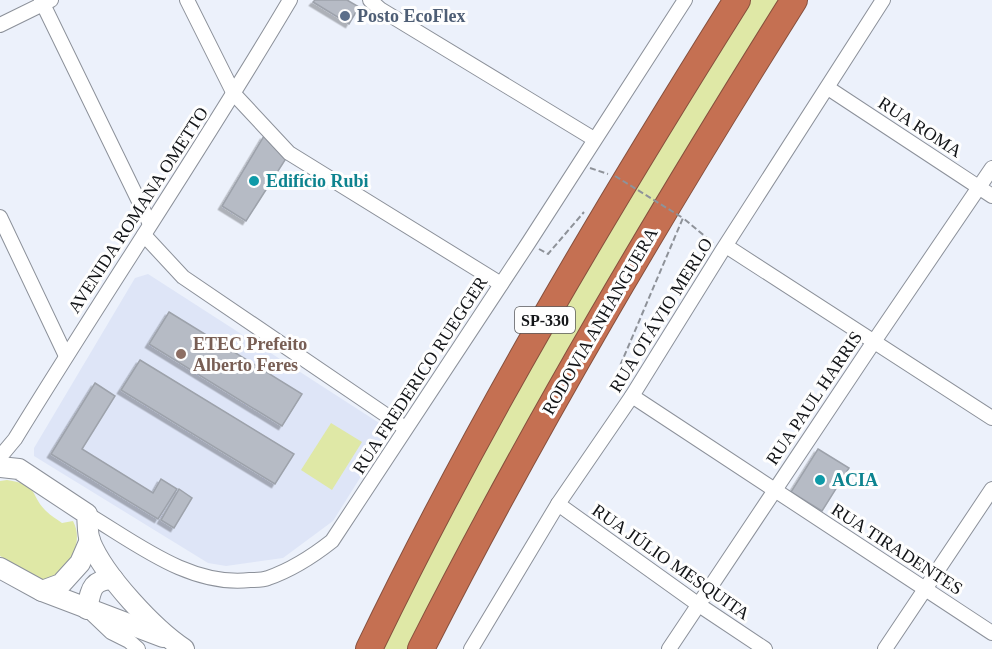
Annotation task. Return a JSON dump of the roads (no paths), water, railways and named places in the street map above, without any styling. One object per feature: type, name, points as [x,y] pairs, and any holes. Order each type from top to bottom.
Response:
[{"type":"highway","name":"SP-330","points":[[369,649],[427,533],[535,337],[622,186],[737,0]]},
{"type":"highway","name":"RODOVIA ANHANGUERA","points":[[421,649],[506,485],[637,255],[794,0]]},
{"type":"street","points":[[187,0],[234,94],[289,153],[501,284]]},
{"type":"street","name":"AVENIDA ROMANA OMETTO","points":[[0,457],[15,439],[234,94],[290,0]]},
{"type":"street","points":[[370,0],[380,9],[594,139]]},
{"type":"street","name":"RUA FREDERICO RUEGGER","points":[[87,514],[171,564],[197,575],[232,582],[267,579],[313,556],[332,541],[530,242],[685,0]]},
{"type":"street","name":"RUA OTÁVIO MERLO","points":[[471,649],[558,504],[632,396],[883,0]]},
{"type":"street","points":[[0,25],[45,1],[147,230],[183,277],[405,428]]},
{"type":"street","name":"RUA ROMA","points":[[828,88],[992,196]]},
{"type":"street","name":"RUA PAUL HARRIS","points":[[669,649],[992,168]]},
{"type":"street","points":[[0,217],[66,356]]},
{"type":"street","points":[[724,248],[992,418]]},
{"type":"street","name":"RUA TIRADENTES","points":[[632,396],[992,633]]},
{"type":"street","points":[[15,439],[9,468],[87,514],[90,540],[113,579],[176,644]]},
{"type":"street","points":[[885,649],[992,489]]},
{"type":"street","name":"RUA JÚLIO MESQUITA","points":[[558,504],[699,605],[765,649]]},
{"type":"street","points":[[42,591],[61,584],[80,563],[90,540]]},
{"type":"street","points":[[2,570],[42,591],[176,644]]},
{"type":"street","points":[[87,609],[91,591],[96,583],[113,579]]},
{"type":"street","points":[[87,609],[111,632],[129,641],[138,649]]},
{"type":"street","points":[[111,632],[119,649]]},
{"type":"place","name":"Posto EcoFlex","points":[[345,16]]},
{"type":"place","name":"Edifício Rubi","points":[[254,181]]},
{"type":"place","name":"ETEC Prefeito Alberto Feres","points":[[181,354]]},
{"type":"place","name":"ACIA","points":[[820,480]]}]
